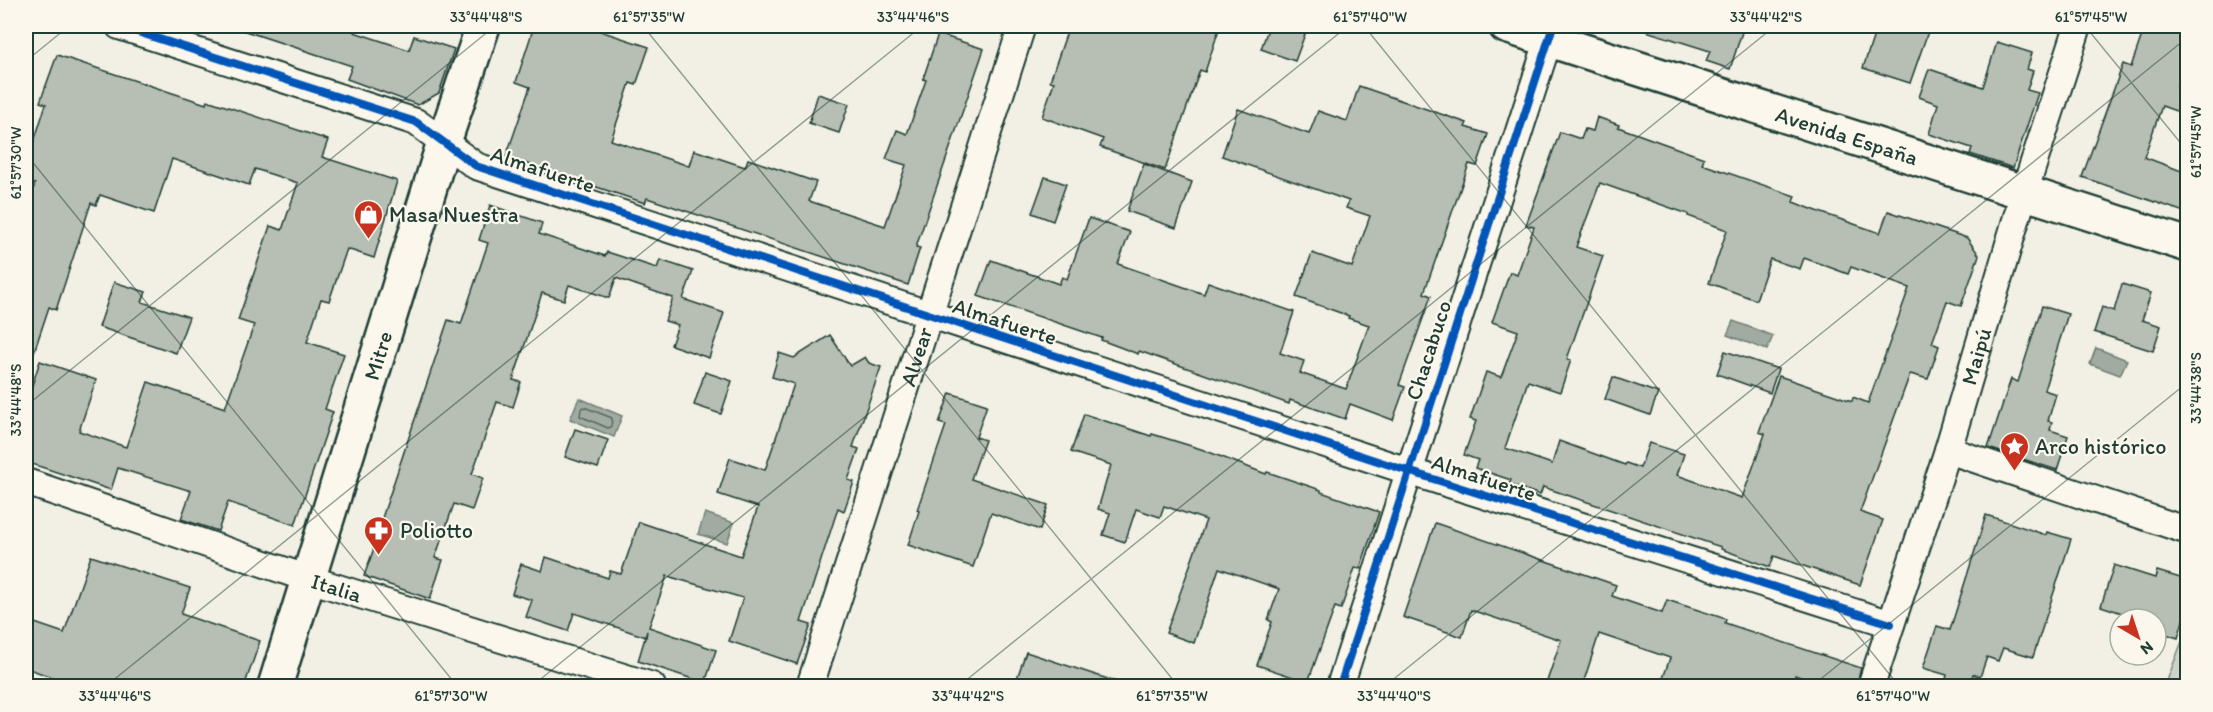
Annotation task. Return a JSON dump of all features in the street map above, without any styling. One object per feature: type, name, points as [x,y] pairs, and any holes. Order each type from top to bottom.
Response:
[{"type":"main road","name":"Mitre","points":[[275,687],[444,142],[483,26]]},
{"type":"main road","name":"Avenida España","points":[[1506,26],[1550,32],[2024,193],[2187,245]]},
{"type":"street","name":"Almafuerte","points":[[119,26],[416,122],[476,166],[1408,471],[1891,624]]},
{"type":"street","name":"Alvear","points":[[810,687],[1022,26]]},
{"type":"street","name":"Maipú","points":[[1871,687],[1948,450],[2024,193],[2078,26]]},
{"type":"street","name":"Chacabuco","points":[[1340,687],[1550,32]]},
{"type":"street","points":[[1948,450],[2187,531]]},
{"type":"street","name":"Italia","points":[[26,482],[309,579],[652,687]]},
{"type":"shaded area","points":[[2187,628],[2187,686],[2165,686]]},
{"type":"water","points":[[1733,321],[1773,336],[1767,350],[1727,335]]},
{"type":"water","points":[[2096,348],[2127,360],[2120,375],[2090,364]]},
{"type":"water","points":[[579,398],[622,416],[614,437],[570,419]]},
{"type":"water","points":[[705,513],[734,523],[727,543],[698,534]]},
{"type":"building","points":[[243,26],[356,26],[354,32],[409,50],[414,36],[454,49],[439,93],[418,105],[347,79],[352,66],[242,30]]},
{"type":"building","points":[[534,26],[585,26],[649,47],[636,85],[630,83],[611,140],[689,166],[694,150],[745,167],[748,159],[816,182],[809,201],[885,226],[906,165],[886,159],[897,130],[907,134],[926,80],[923,79],[938,34],[984,49],[916,247],[920,248],[908,285],[647,198],[645,203],[506,157],[530,87],[516,82]]},
{"type":"building","points":[[1069,26],[1220,26],[1205,72],[1200,70],[1165,170],[1100,147],[1103,139],[1042,117],[1054,82],[1050,81]]},
{"type":"building","points":[[1269,26],[1308,26],[1295,61],[1261,49]]},
{"type":"building","points":[[1647,26],[1744,26],[1730,69],[1706,61],[1710,51],[1646,31]]},
{"type":"building","points":[[1877,26],[1930,26],[1910,83],[1863,68]]},
{"type":"building","points":[[2145,26],[2187,26],[2187,60],[2177,87],[2187,91],[2187,115],[2162,106],[2144,157],[2187,173],[2187,213],[2082,177],[2123,64],[2131,67]]},
{"type":"building","points":[[1997,42],[2032,53],[2027,69],[2033,71],[2027,90],[2038,93],[2013,168],[1970,154],[1972,148],[1929,134],[1938,104],[1919,97],[1929,69],[1983,87]]},
{"type":"building","points":[[57,55],[206,104],[207,100],[328,140],[322,157],[397,181],[374,258],[347,249],[329,301],[321,299],[307,342],[344,354],[325,409],[333,412],[295,525],[228,502],[218,531],[181,519],[191,491],[118,468],[111,490],[26,462],[26,404],[40,361],[96,380],[79,431],[126,447],[148,382],[225,408],[254,325],[238,320],[270,226],[282,230],[298,183],[255,169],[249,185],[172,159],[154,213],[100,195],[96,205],[91,203],[56,310],[49,307],[30,364],[26,363],[26,211],[35,184],[26,181],[26,167],[46,104],[40,102]]},
{"type":"building","points":[[1359,86],[1467,123],[1465,127],[1488,134],[1477,166],[1469,164],[1424,293],[1431,296],[1399,385],[1405,387],[1393,420],[1350,404],[1345,419],[1290,400],[1289,404],[1139,351],[1138,354],[1101,340],[1102,338],[978,296],[991,260],[1059,284],[1062,277],[1067,279],[1089,218],[1130,232],[1118,264],[1204,294],[1208,282],[1294,312],[1280,353],[1304,361],[1300,373],[1346,389],[1369,325],[1296,297],[1312,253],[1352,267],[1370,216],[1346,208],[1349,201],[1222,156],[1238,109],[1309,134],[1318,111],[1347,121]]},
{"type":"building","points":[[818,94],[849,104],[839,133],[809,123]]},
{"type":"building","points":[[1597,117],[1619,125],[1618,127],[1704,158],[1702,164],[1795,196],[1793,202],[1825,214],[1880,233],[1888,211],[1967,238],[1979,255],[1961,306],[1947,301],[1932,343],[1939,346],[1928,379],[1910,374],[1860,512],[1883,520],[1860,585],[1774,556],[1770,567],[1721,549],[1721,547],[1543,487],[1540,495],[1509,484],[1511,480],[1475,468],[1478,460],[1464,455],[1476,421],[1470,419],[1486,372],[1501,377],[1518,331],[1492,322],[1510,272],[1517,275],[1534,227],[1526,225],[1560,132],[1581,139],[1585,129],[1593,131]],"holes":[[[1600,183],[1688,214],[1688,216],[1727,230],[1709,283],[1756,300],[1770,259],[1800,269],[1804,258],[1848,274],[1851,267],[1909,288],[1868,403],[1853,397],[1852,401],[1779,376],[1759,432],[1765,434],[1742,498],[1677,475],[1684,454],[1649,443],[1640,468],[1626,463],[1625,465],[1559,441],[1552,464],[1505,448],[1528,381],[1560,392],[1571,360],[1567,359],[1603,256],[1576,247]]]},
{"type":"building","points":[[1144,164],[1192,182],[1176,228],[1127,211]]},
{"type":"building","points":[[1045,177],[1066,184],[1053,221],[1032,213]]},
{"type":"building","points":[[490,205],[542,223],[539,234],[605,256],[607,252],[657,268],[660,260],[693,271],[683,299],[724,313],[709,358],[671,345],[678,325],[665,321],[673,298],[616,278],[609,298],[569,285],[564,300],[542,293],[513,380],[521,382],[513,407],[497,402],[472,474],[483,478],[472,510],[454,504],[435,558],[443,560],[430,599],[364,576],[448,320],[461,324],[488,243],[479,240]]},
{"type":"building","points":[[114,282],[146,292],[142,302],[189,317],[176,353],[99,327]]},
{"type":"building","points":[[2122,284],[2151,293],[2142,320],[2161,326],[2153,351],[2094,332],[2102,307],[2114,311]]},
{"type":"building","points":[[2042,306],[2068,314],[2044,390],[2056,394],[2048,421],[2052,422],[2050,430],[2068,436],[2057,470],[1988,448],[2011,379],[2018,382]]},
{"type":"building","points":[[830,335],[850,366],[865,357],[869,363],[881,367],[853,447],[859,449],[848,480],[854,482],[844,511],[838,508],[801,622],[811,625],[797,664],[729,641],[743,598],[667,576],[649,627],[716,650],[705,683],[638,661],[645,637],[574,613],[568,631],[526,617],[532,600],[512,594],[521,564],[542,571],[546,557],[608,578],[610,571],[621,574],[639,522],[741,556],[758,507],[718,494],[730,458],[765,470],[794,384],[772,377],[779,353],[794,358]]},
{"type":"building","points":[[1725,351],[1778,369],[1770,393],[1717,374]]},
{"type":"building","points":[[705,372],[732,381],[721,414],[694,405]]},
{"type":"building","points":[[1613,377],[1658,393],[1650,415],[1605,399]]},
{"type":"building","points":[[950,393],[987,405],[976,437],[985,440],[971,479],[1048,505],[1040,530],[991,513],[973,567],[908,545],[919,511],[917,510],[946,425],[939,423]]},
{"type":"building","points":[[1084,414],[1151,436],[1152,434],[1201,449],[1266,474],[1267,472],[1321,490],[1321,492],[1379,512],[1360,569],[1355,568],[1341,609],[1335,607],[1308,682],[1257,665],[1272,622],[1268,620],[1279,589],[1219,568],[1194,643],[1166,633],[1206,520],[1164,506],[1160,517],[1136,509],[1125,542],[1103,535],[1110,513],[1098,509],[1111,465],[1071,452]]},
{"type":"building","points":[[575,429],[608,440],[598,468],[565,457]]},
{"type":"building","points":[[1986,515],[2046,535],[2047,532],[2071,539],[2033,657],[2003,648],[1998,661],[1987,657],[1980,677],[1973,674],[1969,687],[1944,687],[1947,675],[1923,668],[1937,626],[1950,630]]},
{"type":"building","points":[[1435,523],[1616,585],[1612,596],[1662,613],[1667,600],[1726,619],[1725,623],[1861,668],[1856,687],[1828,687],[1795,675],[1792,687],[1660,687],[1670,658],[1599,634],[1582,687],[1545,687],[1561,640],[1471,610],[1462,637],[1403,617]]},
{"type":"building","points":[[91,556],[190,588],[181,614],[260,641],[244,687],[80,687],[26,668],[26,620],[64,633]]},
{"type":"building","points":[[2114,565],[2155,578],[2157,571],[2187,580],[2187,607],[2178,638],[2168,635],[2168,607],[2108,608],[2101,606]]},
{"type":"building","points":[[1026,652],[1117,682],[1116,687],[1014,687]]},
{"type":"cycle path","points":[[119,26],[416,122],[476,166],[1408,471],[1891,624]]},
{"type":"cycle path","points":[[1340,686],[1553,26]]},
{"type":"place","name":"Masa Nuestra","points":[[368,240]]},
{"type":"place","name":"Arco histórico","points":[[2014,472]]},
{"type":"place","name":"Poliotto","points":[[379,556]]}]
